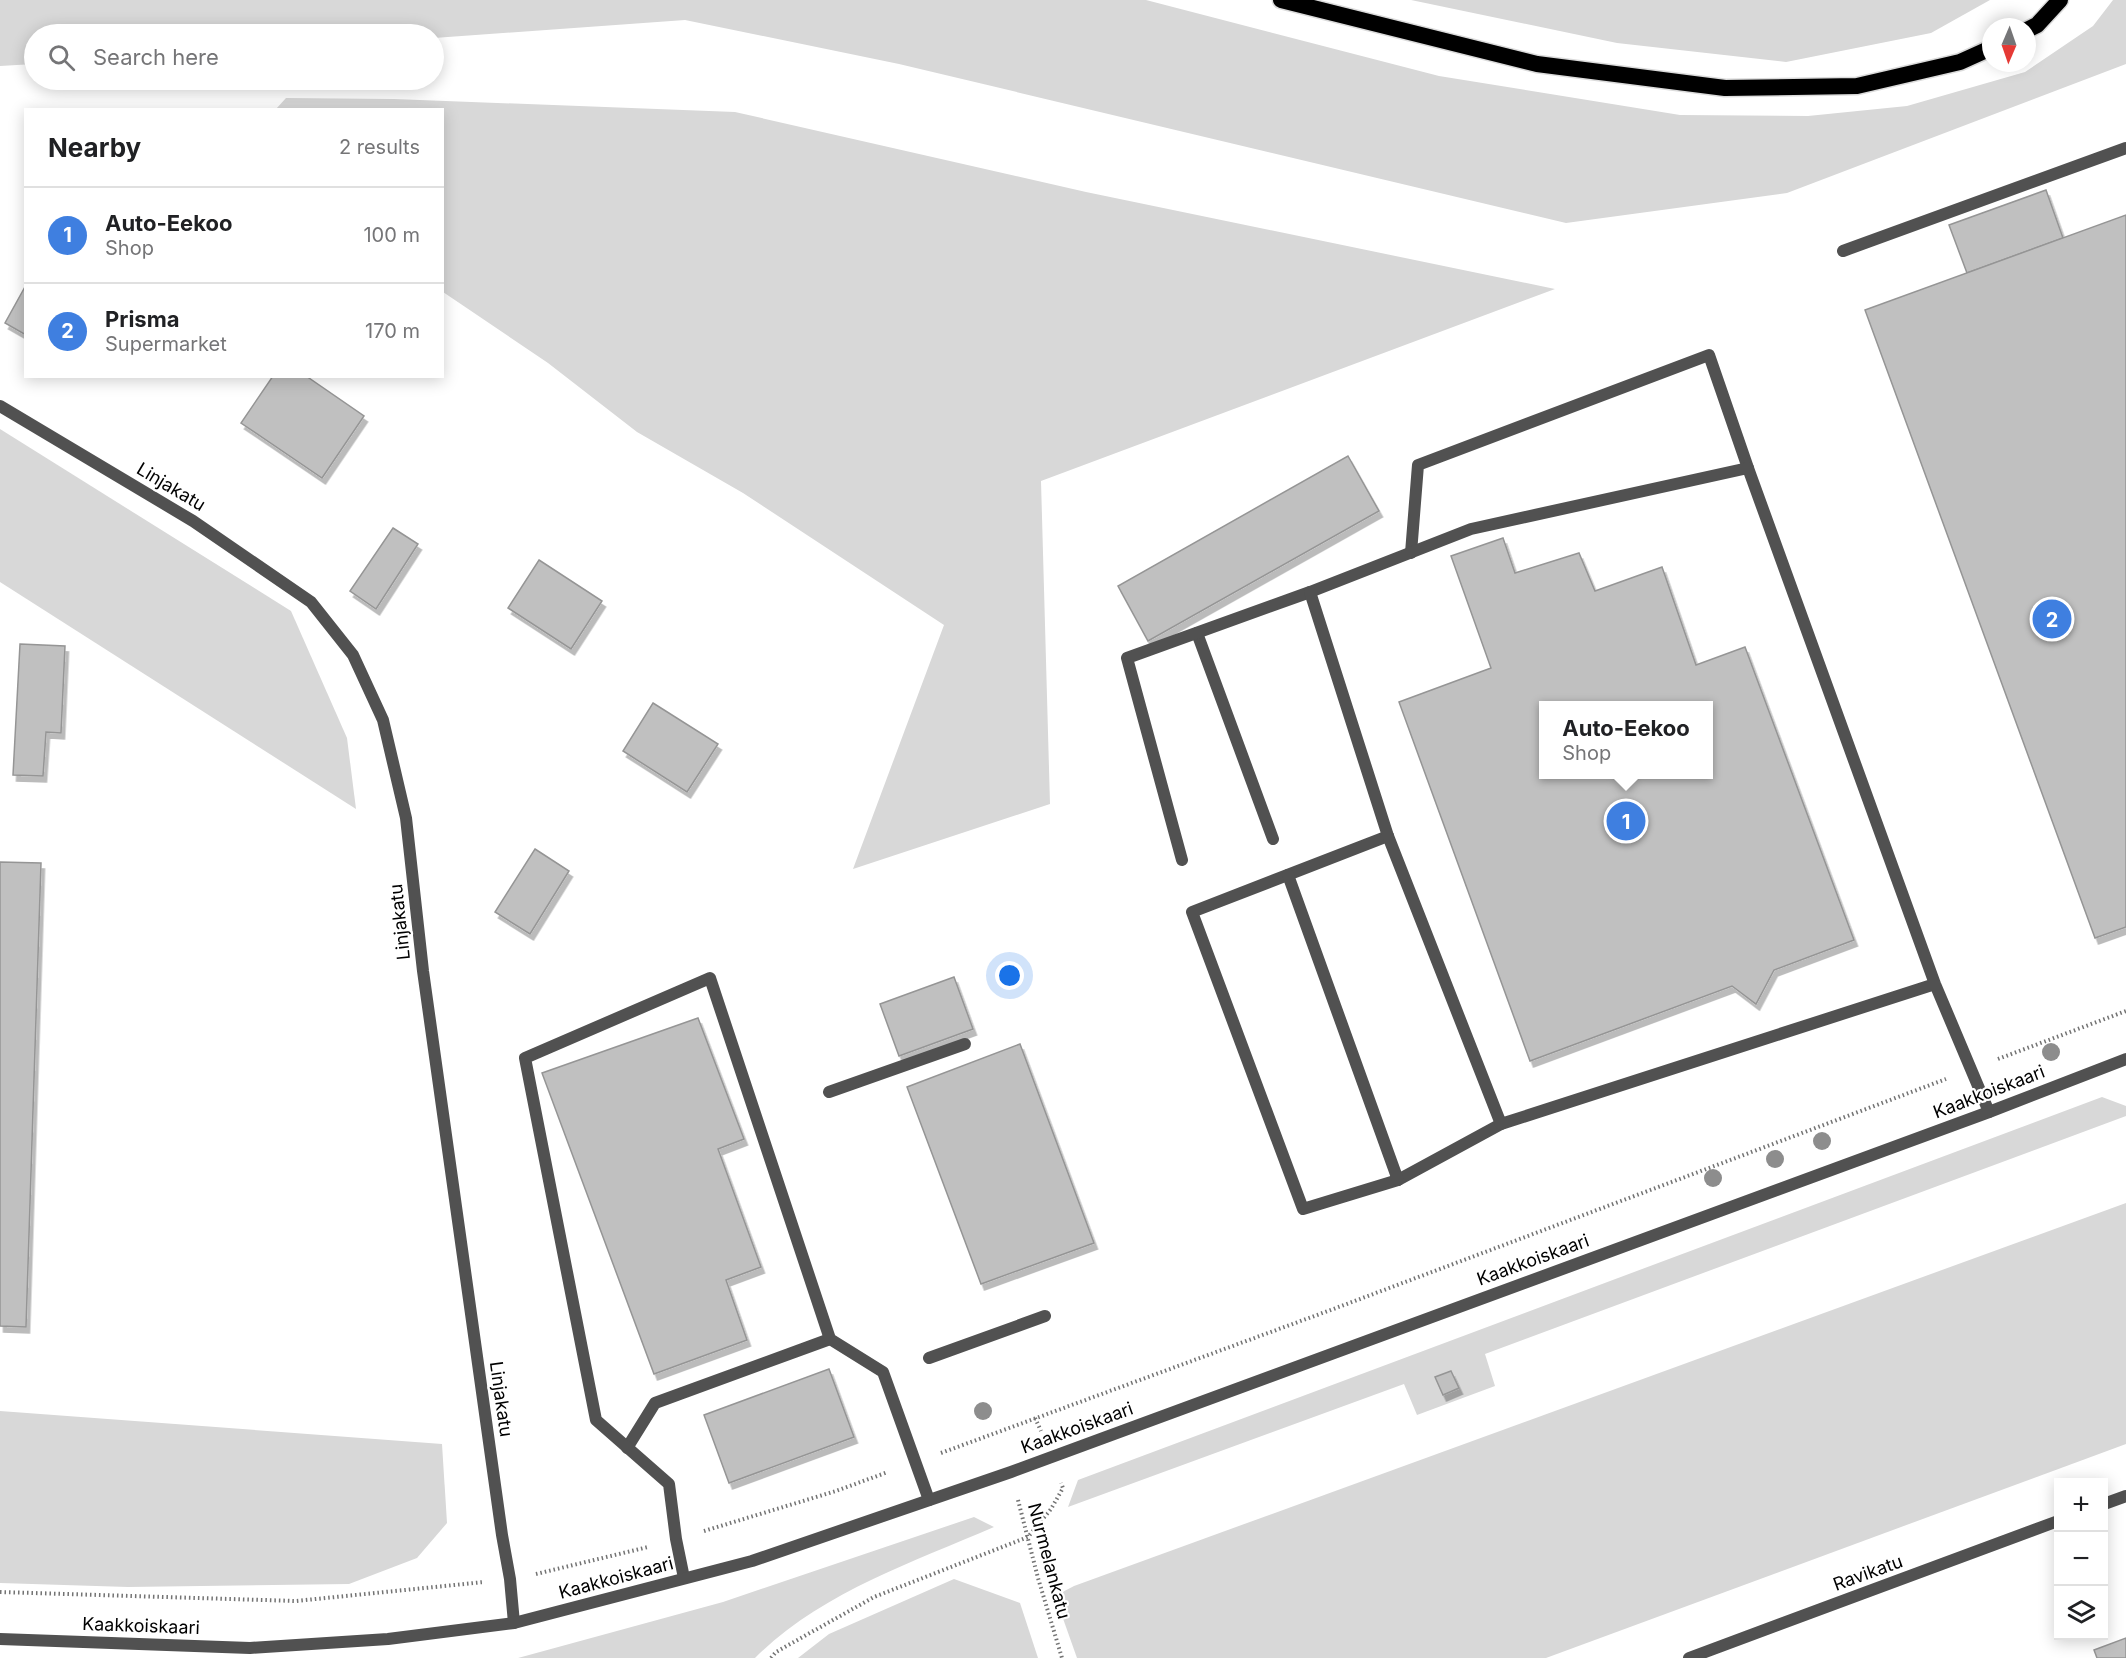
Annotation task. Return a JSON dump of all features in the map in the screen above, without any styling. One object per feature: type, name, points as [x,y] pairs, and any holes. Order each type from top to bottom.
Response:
[{"type":"highway","points":[[1281,0],[1537,64],[1725,88],[1857,86],[1960,62],[1982,52]]},
{"type":"highway","points":[[2036,26],[2060,0]]},
{"type":"street","points":[[1843,251],[2126,148]]},
{"type":"street","points":[[1411,553],[1418,465],[1709,355],[1935,984],[1989,1112]]},
{"type":"street","name":"Linjakatu","points":[[0,406],[193,521],[311,602],[353,655],[383,720],[406,818],[423,971],[510,1580],[514,1623]]},
{"type":"street","points":[[1182,860],[1127,658],[1310,592],[1471,529],[1748,468]]},
{"type":"street","points":[[1310,592],[1388,836],[1502,1124]]},
{"type":"street","points":[[1197,633],[1273,839]]},
{"type":"street","points":[[1388,836],[1192,912],[1303,1209],[1398,1180],[1502,1124],[1935,984]]},
{"type":"street","points":[[1288,875],[1398,1180]]},
{"type":"street","points":[[684,1578],[669,1484],[596,1420],[525,1058],[710,978],[830,1339],[883,1372],[929,1500]]},
{"type":"street","points":[[829,1092],[965,1044]]},
{"type":"street","name":"Kaakkoiskaari","points":[[0,1639],[250,1648],[388,1639],[514,1623],[752,1561],[1011,1472],[1989,1112],[2126,1059]]},
{"type":"street","points":[[929,1358],[1045,1316]]},
{"type":"street","points":[[627,1448],[655,1403],[830,1339]]},
{"type":"street","points":[[2108,1502],[2126,1496]]},
{"type":"street","name":"Ravikatu","points":[[1689,1658],[2054,1522]]},
{"type":"path","points":[[0,1592],[296,1601],[510,1580],[626,1554],[836,1491],[1350,1302],[2126,1011]]},
{"type":"path","points":[[771,1658],[776,1652],[874,1597],[1028,1537],[1051,1509],[1063,1488],[1035,1418]]},
{"type":"path","name":"Nurmelankatu","points":[[1011,1472],[1062,1658]]},
{"type":"shaded area","points":[[0,0],[1146,0],[1439,76],[1680,115],[1808,116],[1907,106],[2025,72],[2036,72],[2036,65],[2093,26],[2113,0],[2126,0],[2126,64],[1787,193],[1566,223],[899,64],[685,20],[444,37],[444,24],[24,24],[24,65],[0,66]]},
{"type":"shaded area","points":[[1411,0],[1990,0],[1931,33],[1786,62],[1617,43]]},
{"type":"shaded area","points":[[286,98],[394,99],[735,112],[1086,192],[1555,289],[1041,481],[1050,804],[853,869],[944,625],[743,493],[637,432],[548,363],[444,293],[444,108],[277,108]]},
{"type":"shaded area","points":[[0,429],[291,611],[347,738],[356,809],[0,582]]},
{"type":"shaded area","points":[[2102,1097],[2126,1106],[2126,1116],[1485,1354],[1495,1386],[1417,1415],[1404,1384],[1068,1507],[1078,1480]]},
{"type":"shaded area","points":[[2126,1203],[2126,1444],[1546,1658],[1077,1658],[1055,1596],[1074,1586]]},
{"type":"shaded area","points":[[0,1411],[442,1444],[447,1523],[417,1558],[349,1584],[128,1587],[0,1583]]},
{"type":"shaded area","points":[[974,1517],[994,1527],[899,1567],[837,1597],[781,1635],[755,1658],[518,1658],[723,1602]]},
{"type":"shaded area","points":[[954,1579],[1020,1603],[1038,1658],[798,1658],[829,1634]]},
{"type":"building","points":[[2046,190],[2063,238],[1967,273],[1949,225]]},
{"type":"building","points":[[2126,215],[2126,927],[2095,938],[1865,310]]},
{"type":"building","points":[[24,289],[24,334],[5,323]]},
{"type":"building","points":[[272,378],[309,378],[364,416],[322,478],[241,423]]},
{"type":"building","points":[[1348,456],[1379,511],[1148,641],[1118,586]]},
{"type":"building","points":[[393,528],[418,544],[376,609],[350,591]]},
{"type":"building","points":[[1503,538],[1515,573],[1579,553],[1595,591],[1662,567],[1696,665],[1745,647],[1854,940],[1774,970],[1756,1004],[1732,986],[1530,1061],[1399,702],[1491,668],[1451,556]]},
{"type":"building","points":[[539,560],[602,601],[571,649],[508,608]]},
{"type":"building","points":[[20,644],[65,646],[61,733],[46,732],[43,776],[13,775]]},
{"type":"building","points":[[653,703],[718,744],[687,792],[623,751]]},
{"type":"building","points":[[535,849],[569,871],[530,934],[495,912]]},
{"type":"building","points":[[0,862],[41,863],[26,1327],[0,1326]]},
{"type":"building","points":[[954,977],[973,1029],[899,1056],[880,1004]]},
{"type":"building","points":[[698,1018],[744,1139],[718,1149],[761,1267],[726,1280],[747,1340],[654,1374],[542,1073]]},
{"type":"building","points":[[1020,1044],[1094,1243],[981,1284],[907,1087]]},
{"type":"building","points":[[829,1369],[854,1437],[729,1483],[704,1415]]},
{"type":"building","points":[[1451,1371],[1459,1388],[1443,1395],[1435,1377]]},
{"type":"building","points":[[2126,1638],[2126,1658],[2097,1658],[2094,1650]]},
{"type":"place","name":"Prisma","points":[[2052,619]]},
{"type":"place","name":"Auto-Eekoo","points":[[1626,821]]}]
